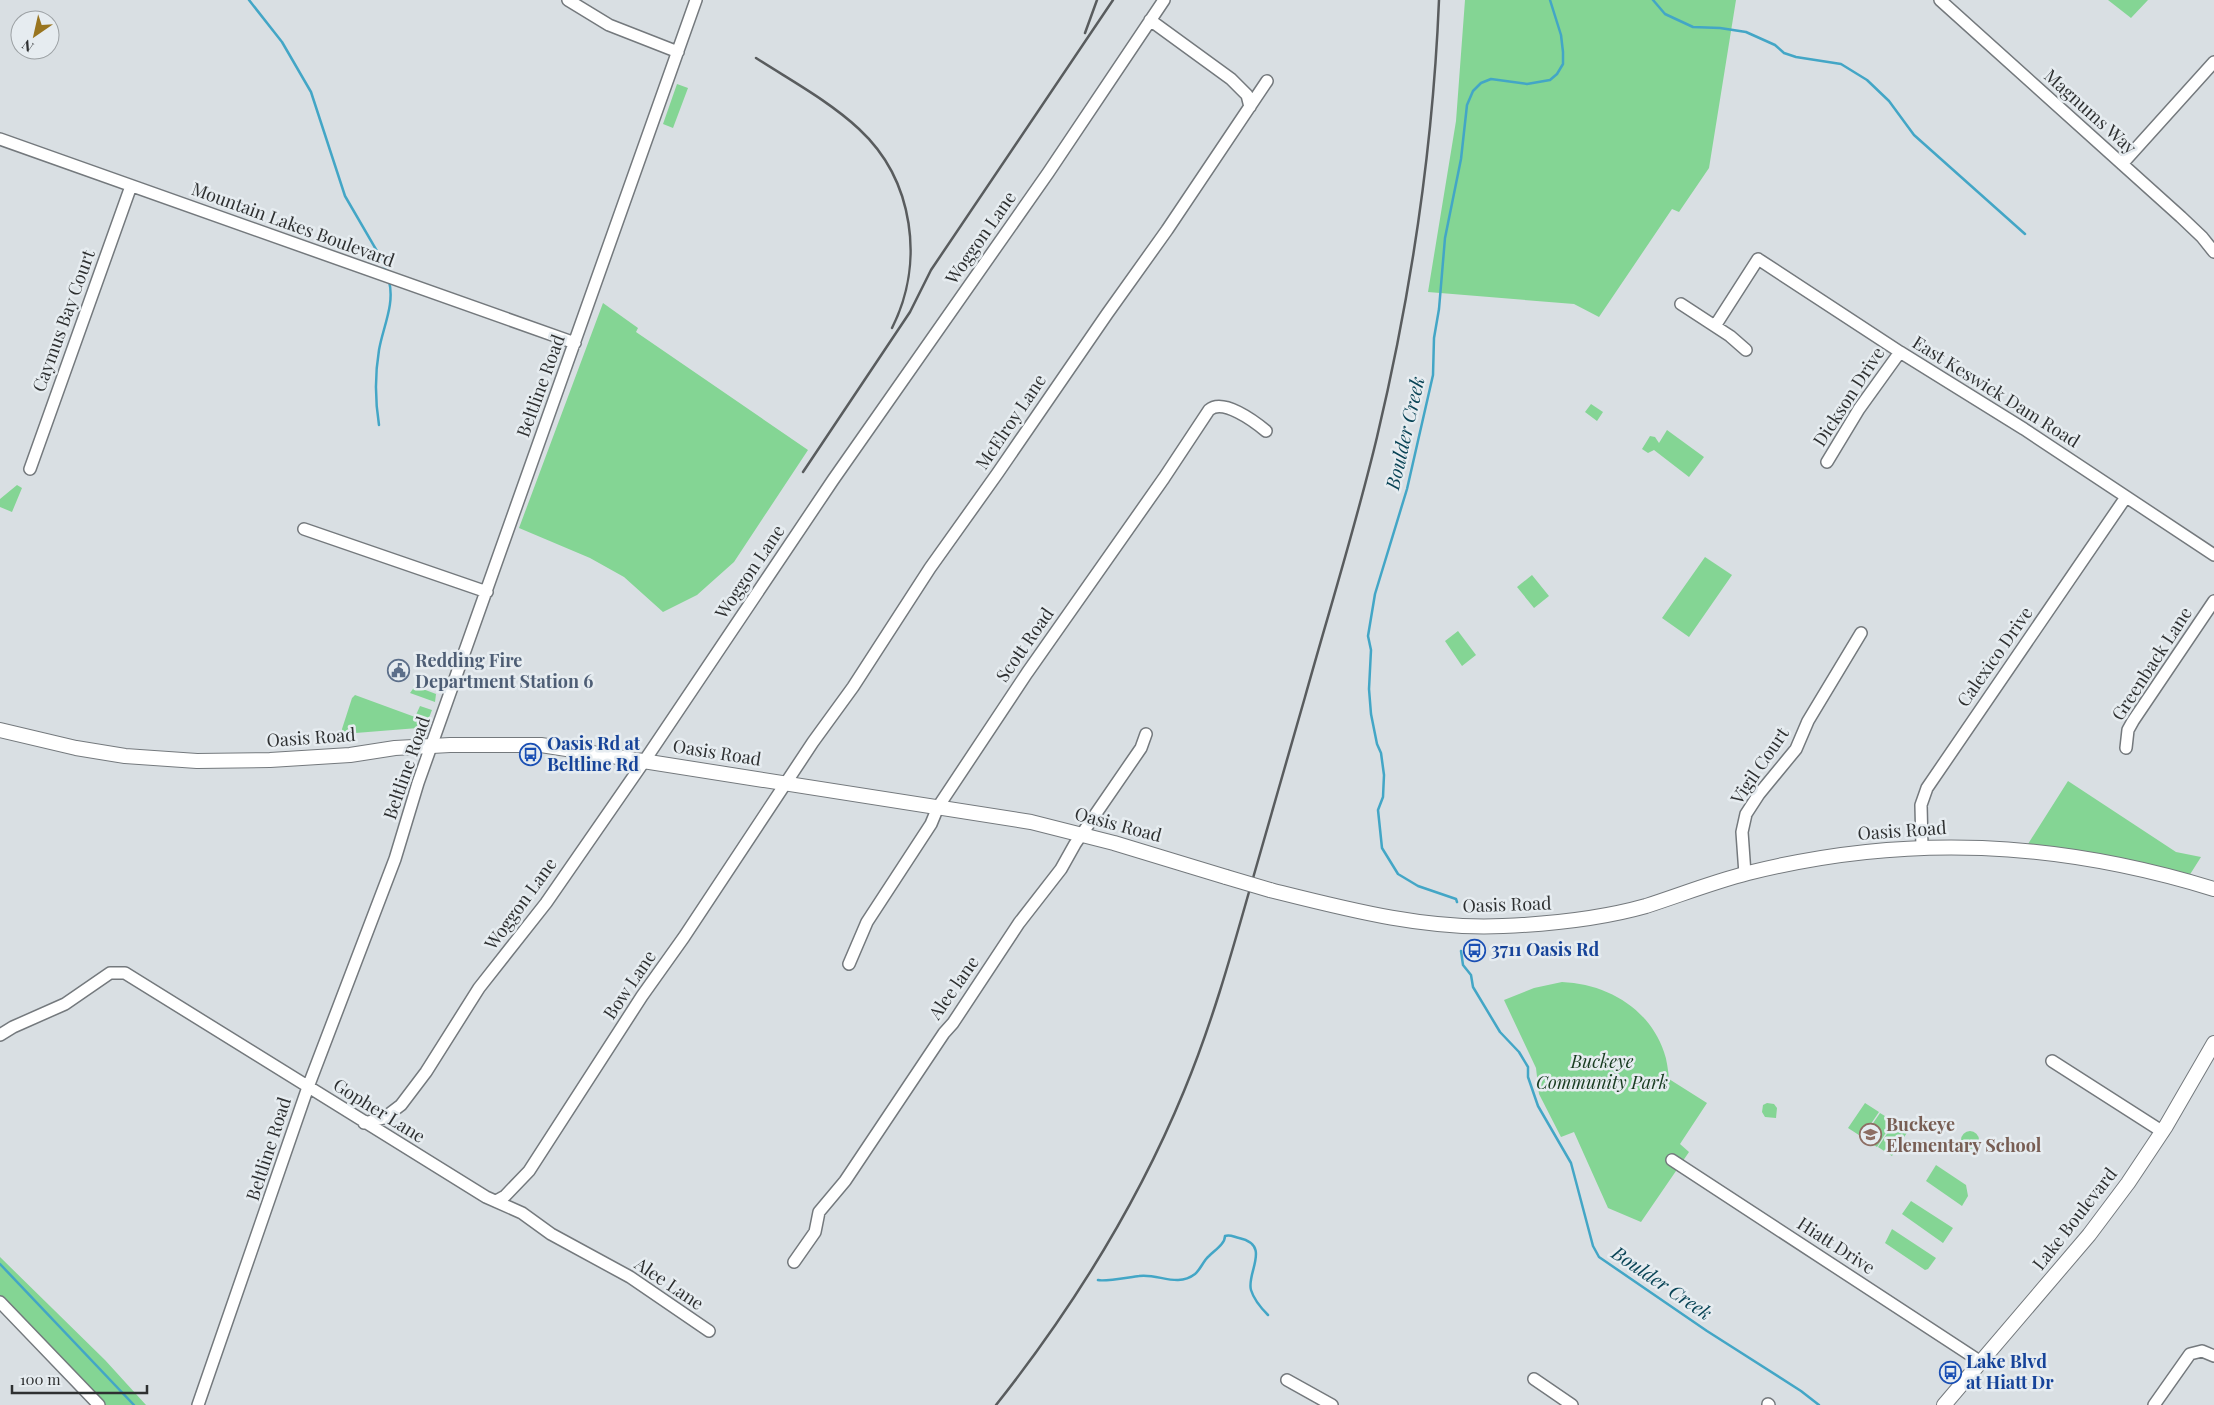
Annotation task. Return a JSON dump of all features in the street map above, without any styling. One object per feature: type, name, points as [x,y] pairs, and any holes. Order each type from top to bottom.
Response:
[{"type":"main road","name":"Oasis Road","points":[[0,730],[76,748],[168,760],[270,760],[431,747],[504,744],[541,745],[1031,822],[1082,834],[1270,890],[1380,915],[1452,925],[1504,926],[1562,922],[1612,914],[1645,906],[1745,874],[1836,855],[1922,846],[1991,847],[2060,853],[2157,872],[2214,889]]},
{"type":"main road","name":"Lake Boulevard","points":[[1944,1405],[2089,1235],[2128,1183],[2163,1132],[2214,1043]]},
{"type":"street","points":[[568,0],[609,25],[678,52]]},
{"type":"street","name":"Beltline Road","points":[[198,1405],[308,1087],[395,859],[431,747],[696,0]]},
{"type":"street","name":"Woggon Lane","points":[[364,1123],[384,1118],[401,1105],[426,1072],[479,988],[546,904],[828,488],[1042,181],[1164,0]]},
{"type":"street","name":"Magnums Way","points":[[1945,2],[2202,237],[2214,252]]},
{"type":"street","points":[[1150,20],[1231,79],[1247,95],[1250,106]]},
{"type":"street","points":[[2122,164],[2214,62]]},
{"type":"street","name":"McElroy Lane","points":[[787,784],[813,742],[853,687],[930,568],[997,474],[1106,314],[1167,230],[1267,81]]},
{"type":"street","name":"Mountain Lakes Boulevard","points":[[0,139],[575,343]]},
{"type":"street","name":"Caymus Bay Court","points":[[30,469],[131,186]]},
{"type":"street","name":"East Keswick Dam Road","points":[[1715,326],[1758,259],[1900,352],[2024,429],[2214,555]]},
{"type":"street","points":[[1681,304],[1715,326],[1746,350]]},
{"type":"street","name":"Dickson Drive","points":[[1827,462],[1859,410],[1900,352]]},
{"type":"street","name":"Scott Road","points":[[850,964],[867,922],[931,824],[938,807],[1026,673],[1164,478],[1209,410],[1214,406],[1220,406],[1237,412],[1266,432]]},
{"type":"street","name":"Calexico Drive","points":[[1922,846],[1921,804],[1927,788],[2126,497]]},
{"type":"street","points":[[304,529],[487,592]]},
{"type":"street","name":"Greenback Lane","points":[[2126,748],[2128,730],[2133,721],[2214,601]]},
{"type":"street","name":"Vigil Court","points":[[1745,874],[1742,832],[1748,809],[1796,749],[1808,721],[1861,633]]},
{"type":"street","name":"Alee lane","points":[[794,1262],[815,1232],[819,1212],[845,1181],[944,1033],[961,1012],[1019,923],[1061,869],[1082,834],[1141,748],[1146,734]]},
{"type":"street","name":"Bow Lane","points":[[496,1201],[505,1196],[528,1171],[642,996],[787,784]]},
{"type":"street","name":"Gopher Lane","points":[[0,1035],[13,1026],[65,1004],[110,974],[125,973],[486,1197],[522,1213],[551,1234],[609,1266]]},
{"type":"street","points":[[2052,1061],[2163,1132]]},
{"type":"street","name":"Hiatt Drive","points":[[1672,1160],[1982,1362]]},
{"type":"street","name":"Alee Lane","points":[[609,1266],[630,1277],[709,1331]]},
{"type":"street","points":[[0,1302],[99,1405]]},
{"type":"street","points":[[2154,1405],[2190,1354],[2198,1350],[2214,1356]]},
{"type":"street","points":[[1287,1380],[1332,1405]]},
{"type":"street","points":[[1534,1380],[1572,1405]]},
{"type":"green space","points":[[1465,0],[1736,0],[1709,168],[1679,212],[1672,209],[1599,317],[1574,304],[1428,292],[1456,121]]},
{"type":"green space","points":[[2108,0],[2148,0],[2131,18]]},
{"type":"green space","points":[[677,84],[688,88],[673,128],[663,124]]},
{"type":"green space","points":[[603,303],[638,328],[636,332],[808,450],[734,562],[697,595],[663,612],[624,577],[590,558],[519,528]]},
{"type":"green space","points":[[1591,404],[1603,412],[1597,421],[1585,412]]},
{"type":"green space","points":[[1667,430],[1704,457],[1689,477],[1654,450],[1648,453],[1642,449],[1650,436],[1655,437],[1659,443]]},
{"type":"green space","points":[[17,485],[22,488],[12,512],[0,507],[0,499]]},
{"type":"green space","points":[[1705,557],[1732,575],[1689,637],[1662,618]]},
{"type":"green space","points":[[1532,575],[1549,596],[1534,608],[1517,587]]},
{"type":"green space","points":[[1458,631],[1476,655],[1462,666],[1445,641]]},
{"type":"green space","points":[[415,686],[436,694],[435,702],[410,693]]},
{"type":"green space","points":[[355,695],[415,717],[420,706],[432,710],[427,723],[418,728],[343,734],[342,729],[352,698]]},
{"type":"green space","points":[[2068,781],[2176,852],[2201,857],[2189,876],[2094,853],[2028,844]]},
{"type":"green space","name":"Buckeye Community Park","points":[[1562,982],[1579,984],[1610,993],[1637,1011],[1657,1036],[1665,1055],[1669,1079],[1707,1103],[1680,1144],[1689,1152],[1641,1222],[1608,1208],[1574,1132],[1561,1137],[1539,1094],[1536,1068],[1504,1000],[1534,988]]},
{"type":"green space","points":[[1767,1103],[1774,1104],[1777,1108],[1776,1118],[1765,1117],[1762,1112],[1763,1105]]},
{"type":"green space","points":[[1865,1103],[1879,1112],[1862,1137],[1848,1128]]},
{"type":"green space","points":[[1880,1113],[1893,1121],[1877,1147],[1863,1138]]},
{"type":"green space","points":[[1895,1122],[1908,1131],[1892,1156],[1878,1147]]},
{"type":"green space","points":[[1970,1131],[1976,1134],[1979,1140],[1976,1146],[1970,1149],[1964,1146],[1961,1140],[1964,1134]]},
{"type":"green space","points":[[1936,1165],[1966,1185],[1968,1196],[1962,1206],[1926,1181]]},
{"type":"green space","points":[[1911,1201],[1953,1228],[1943,1243],[1902,1214]]},
{"type":"green space","points":[[1892,1229],[1936,1258],[1928,1269],[1925,1270],[1885,1243]]},
{"type":"green space","points":[[0,1257],[105,1360],[146,1405],[103,1405],[0,1297]]},
{"type":"waterway","points":[[249,0],[282,42],[311,92],[345,196],[381,258],[386,271]]},
{"type":"waterway","name":"Boulder Creek","points":[[1457,902],[1456,899],[1418,886],[1398,874],[1382,848],[1378,810],[1383,797],[1384,775],[1381,753],[1377,744],[1371,714],[1369,689],[1371,650],[1368,636],[1375,594],[1407,489],[1433,375],[1434,338],[1439,309],[1445,238],[1461,159],[1467,105],[1473,91],[1481,83],[1491,79],[1527,84],[1550,80],[1557,74],[1563,64],[1563,52],[1561,35],[1550,0]]},
{"type":"waterway","points":[[1653,0],[1665,14],[1693,27],[1720,28],[1746,32],[1775,45],[1784,53],[1796,57],[1841,64],[1867,80],[1889,101],[1914,135],[2025,234]]},
{"type":"waterway","points":[[379,425],[376,378],[379,350],[390,307],[389,281]]},
{"type":"waterway","name":"Boulder Creek","points":[[1461,951],[1463,965],[1471,975],[1473,987],[1500,1032],[1519,1052],[1528,1067],[1528,1077],[1538,1106],[1571,1163],[1593,1246],[1599,1257],[1707,1331],[1801,1391],[1819,1405]]},
{"type":"waterway","points":[[1098,1280],[1139,1276],[1174,1280],[1188,1278],[1195,1274],[1207,1258],[1222,1244],[1225,1236],[1230,1235],[1249,1242],[1254,1247],[1256,1260],[1250,1283],[1251,1290],[1258,1304],[1268,1315]]},
{"type":"waterway","points":[[0,1264],[134,1405]]},
{"type":"railway","points":[[1085,33],[1097,0]]},
{"type":"railway","points":[[803,472],[910,312],[931,270],[1113,0]]},
{"type":"railway","points":[[996,1405],[1024,1369],[1076,1294],[1124,1215],[1166,1133],[1203,1042],[1220,992],[1351,535],[1369,470],[1389,383],[1419,220],[1432,110],[1439,0]]},
{"type":"railway","points":[[756,58],[809,91],[859,129],[878,150],[892,172],[902,197],[909,223],[911,250],[908,277],[902,303],[892,328]]},
{"type":"place","name":"Redding Fire Department Station 6","points":[[399,671]]},
{"type":"place","name":"Oasis Rd at Beltline Rd","points":[[531,754]]},
{"type":"place","name":"3711 Oasis Rd","points":[[1475,950]]},
{"type":"place","name":"Buckeye Elementary School","points":[[1870,1135]]},
{"type":"place","name":"Lake Blvd at Hiatt Dr","points":[[1950,1372]]}]
